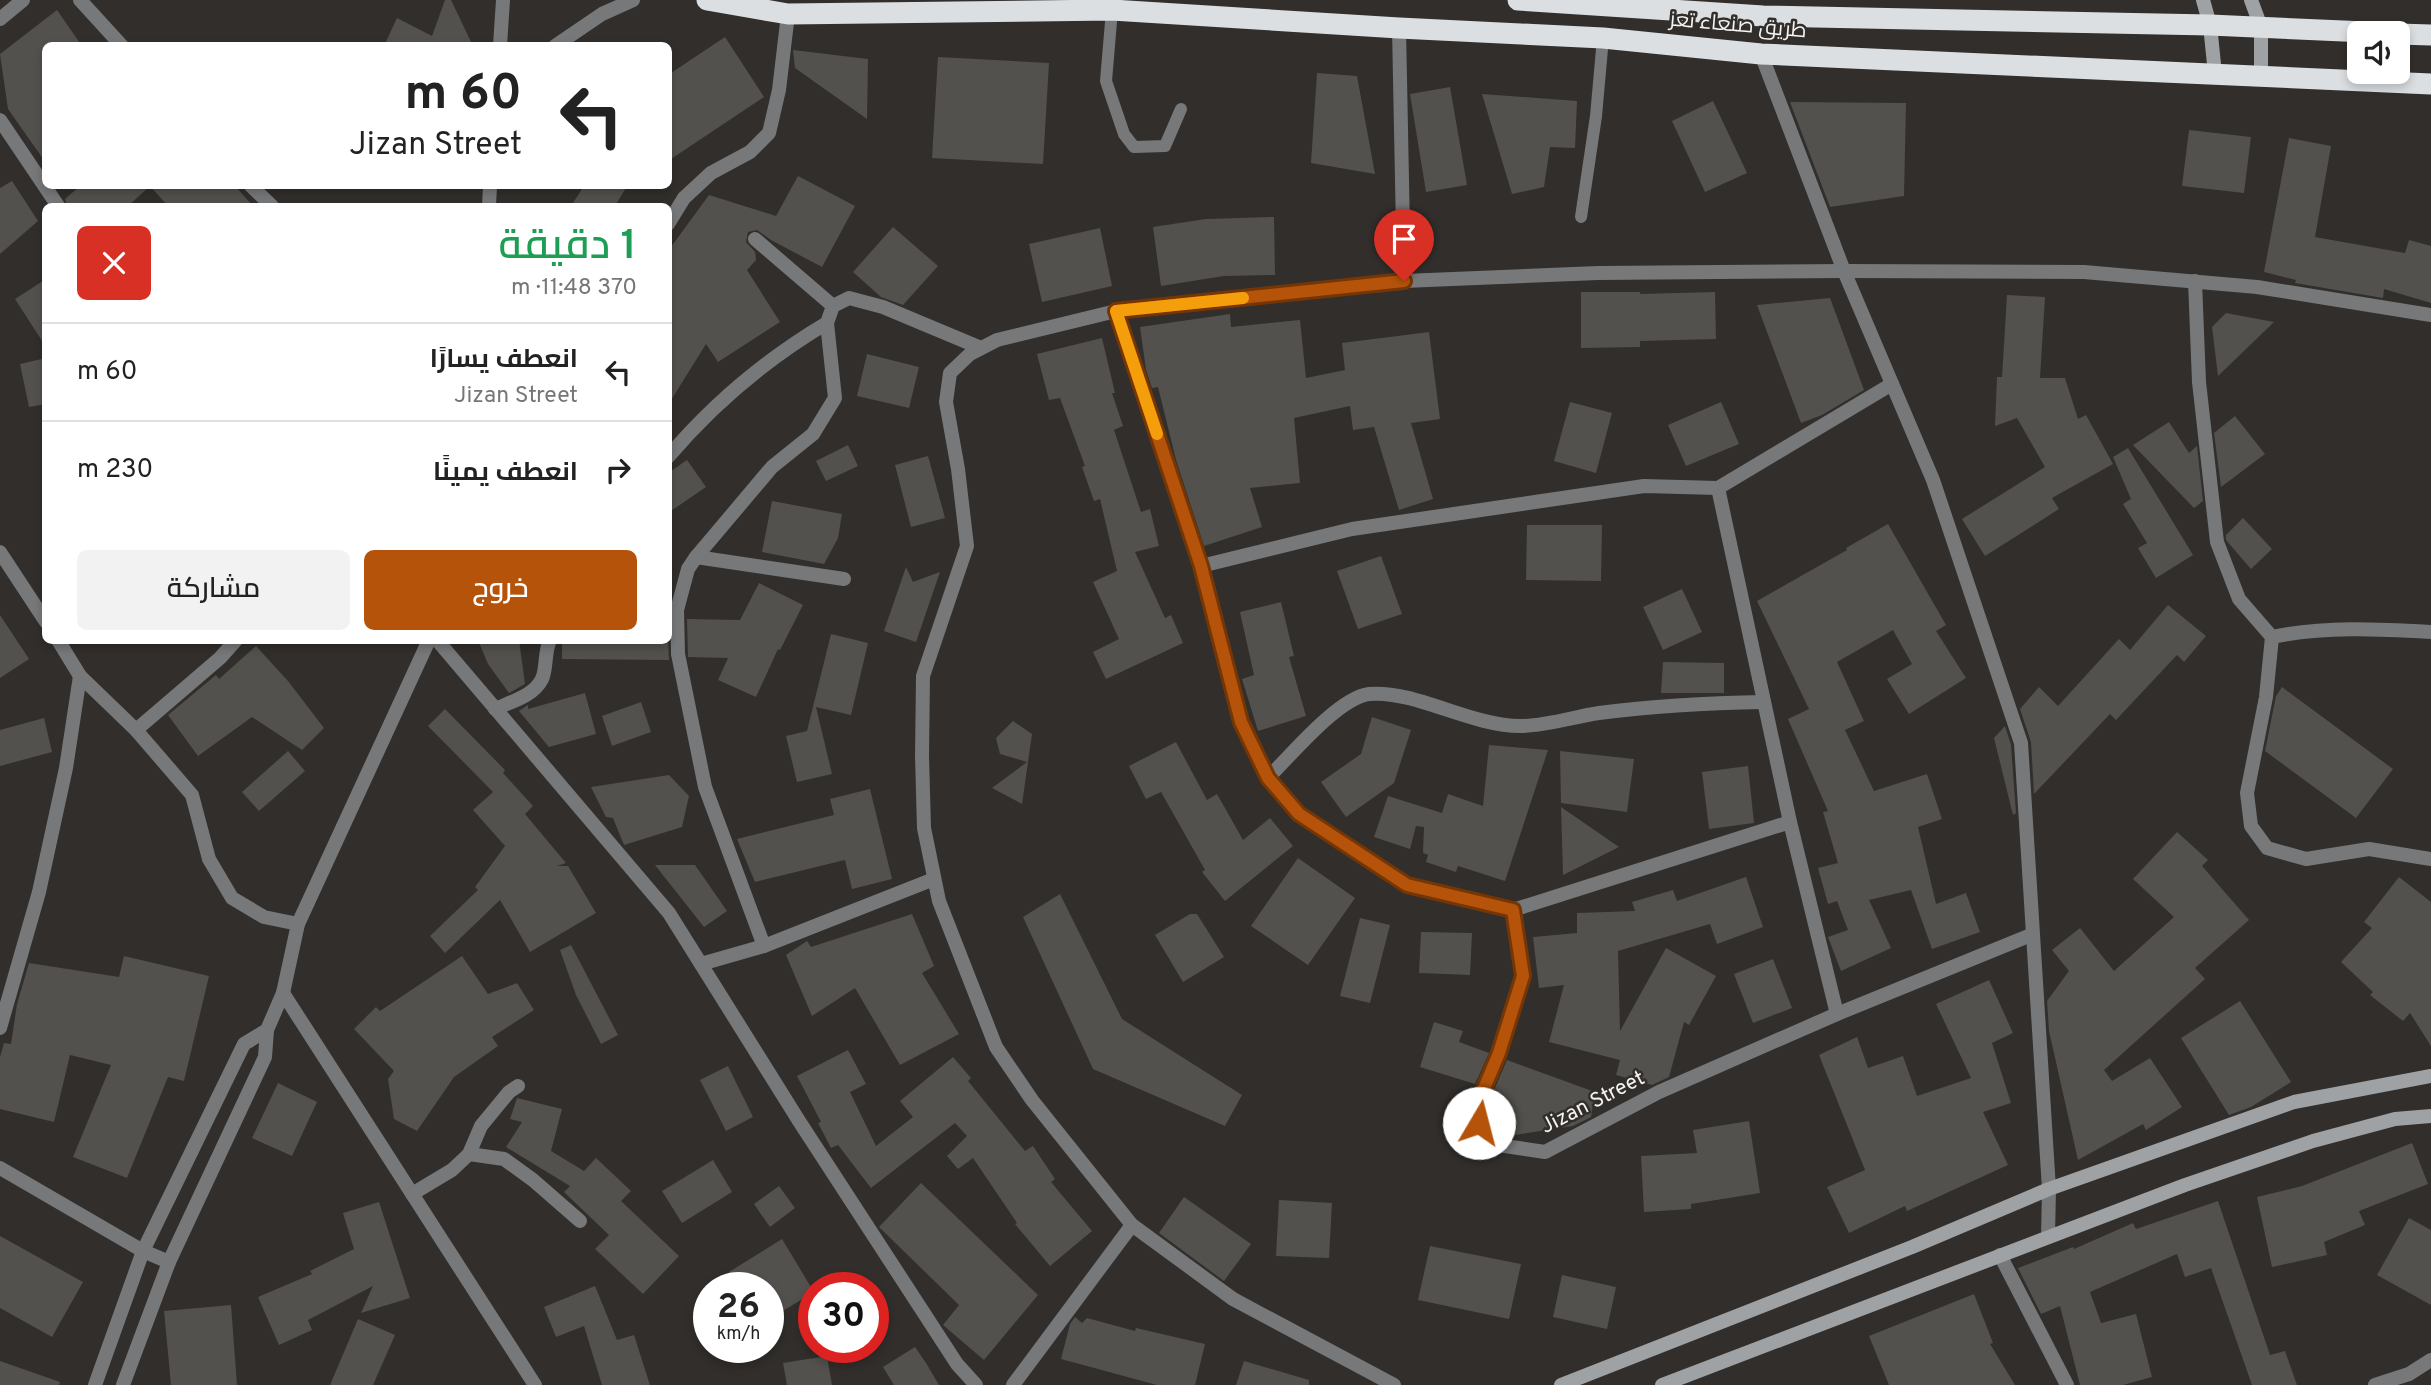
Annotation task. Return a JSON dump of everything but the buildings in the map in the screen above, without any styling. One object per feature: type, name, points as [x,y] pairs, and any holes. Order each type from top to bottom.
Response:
[{"type":"highway","name":"طريق صنعاء تعز","points":[[707,0],[788,13],[1112,10],[1603,38],[1761,54],[2431,85]]},
{"type":"highway","name":"طريق صنعاء تعز","points":[[1518,0],[1763,16],[2210,24],[2347,31]]},
{"type":"highway","points":[[2410,34],[2431,35]]},
{"type":"street","points":[[0,19],[23,0]]},
{"type":"street","points":[[80,0],[118,42]]},
{"type":"street","points":[[500,42],[503,0]]},
{"type":"street","points":[[561,42],[602,14],[632,0]]},
{"type":"street","points":[[2203,0],[2210,24],[2215,74]]},
{"type":"street","points":[[2250,0],[2261,27],[2261,76]]},
{"type":"street","points":[[672,218],[684,198],[711,173],[750,152],[769,133],[779,90],[788,13]]},
{"type":"street","points":[[1399,28],[1404,281]]},
{"type":"street","points":[[1761,54],[1844,271],[1933,480],[2021,743],[2049,1189],[2048,1237]]},
{"type":"street","points":[[0,120],[42,182]]},
{"type":"street","points":[[254,189],[269,203]]},
{"type":"street","points":[[755,239],[833,306]]},
{"type":"street","points":[[1394,1385],[1233,1299],[1132,1225],[1032,1100],[996,1047],[939,901],[923,828],[923,676],[967,546],[958,469],[946,402],[950,373],[970,354],[997,340],[1116,311],[1404,281],[1598,273],[2084,272],[2257,287],[2431,315]]},
{"type":"street","points":[[2195,281],[2199,383],[2217,542],[2239,599],[2272,637],[2266,697],[2247,793],[2251,826],[2267,848],[2306,859],[2369,849],[2431,859]]},
{"type":"street","points":[[764,946],[705,788],[678,654],[677,610],[688,569],[772,467],[813,434],[835,398],[827,323],[833,306],[849,298],[884,307],[981,348]]},
{"type":"street","points":[[1116,311],[1201,566],[1241,722],[1268,778],[1299,814],[1407,885],[1513,910],[1790,822]]},
{"type":"street","points":[[672,452],[688,433],[740,385],[799,340],[827,323]]},
{"type":"street","points":[[1201,566],[1352,529],[1644,485],[1718,488],[1892,384]]},
{"type":"street","points":[[1718,488],[1790,822],[1837,1014]]},
{"type":"street","points":[[0,552],[42,616]]},
{"type":"street","points":[[696,557],[844,579]]},
{"type":"street","points":[[2272,637],[2295,632],[2354,629],[2431,632]]},
{"type":"street","points":[[60,644],[80,676],[136,730],[191,795],[209,859],[232,898],[264,917],[298,925]]},
{"type":"street","points":[[136,730],[220,658],[232,644]]},
{"type":"street","points":[[123,1385],[169,1262],[265,1057],[267,1030],[283,993],[298,925],[427,644]]},
{"type":"street","points":[[440,644],[669,913],[799,1121],[957,1364],[967,1385]]},
{"type":"street","points":[[495,709],[531,692],[542,678],[548,644]]},
{"type":"street","points":[[0,1028],[39,892],[66,768],[80,676]]},
{"type":"street","points":[[1268,778],[1338,708],[1368,694],[1401,697],[1483,721],[1520,727],[1599,713],[1678,704],[1764,702]]},
{"type":"street","points":[[701,964],[764,946],[934,879]]},
{"type":"street","name":"Jizan Street","points":[[1513,910],[1523,976],[1499,1053],[1480,1098],[1479,1123],[1506,1146],[1545,1152],[1659,1092],[1837,1014],[2031,935]]},
{"type":"street","points":[[283,993],[535,1385]]},
{"type":"street","points":[[94,1385],[143,1251],[244,1044],[267,1030]]},
{"type":"street","points":[[1561,1385],[1912,1247],[2049,1189],[2294,1102],[2431,1076]]},
{"type":"street","points":[[412,1194],[452,1170],[468,1154],[481,1126],[518,1086]]},
{"type":"street","points":[[1662,1385],[2185,1185],[2312,1141],[2395,1119],[2431,1116]]},
{"type":"street","points":[[468,1154],[505,1160],[533,1180],[580,1221]]},
{"type":"street","points":[[0,1167],[143,1251],[169,1262]]},
{"type":"street","points":[[1013,1385],[1132,1225]]},
{"type":"street","points":[[2000,1255],[2067,1385]]},
{"type":"street","points":[[2375,1385],[2409,1374],[2431,1360]]},
{"type":"street","points":[[957,1364],[976,1385]]},
{"type":"lane","points":[[1112,10],[1106,81],[1124,134],[1134,147],[1165,146],[1181,109]]},
{"type":"lane","points":[[1581,217],[1596,116],[1603,38]]},
{"type":"slow traffic","points":[[1157,434],[1116,311],[1243,298]]},
{"type":"route","points":[[1404,281],[1116,311],[1201,566],[1241,722],[1268,778],[1299,814],[1407,885],[1513,910],[1523,976],[1499,1053],[1480,1098],[1479,1123]]}]
